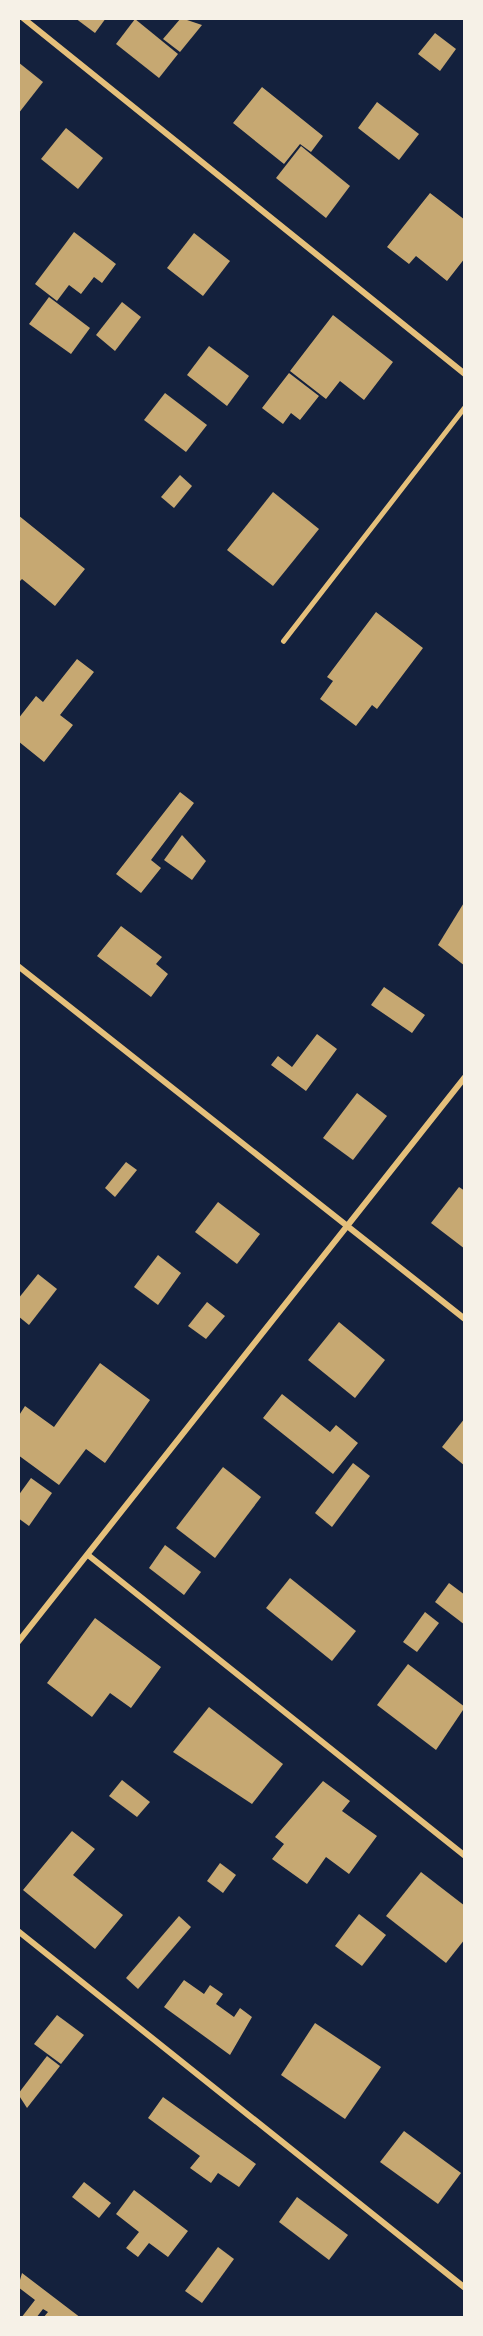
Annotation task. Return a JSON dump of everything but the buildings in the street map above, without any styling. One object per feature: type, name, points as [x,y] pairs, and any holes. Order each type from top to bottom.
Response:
[{"type":"street","points":[[23,18],[465,374]]},
{"type":"street","points":[[18,966],[465,1319]]},
{"type":"street","points":[[18,1642],[349,1227],[465,1077]]},
{"type":"street","points":[[88,1555],[465,1856]]},
{"type":"street","points":[[18,1931],[465,2288]]},
{"type":"lane","points":[[283,641],[465,406]]}]
